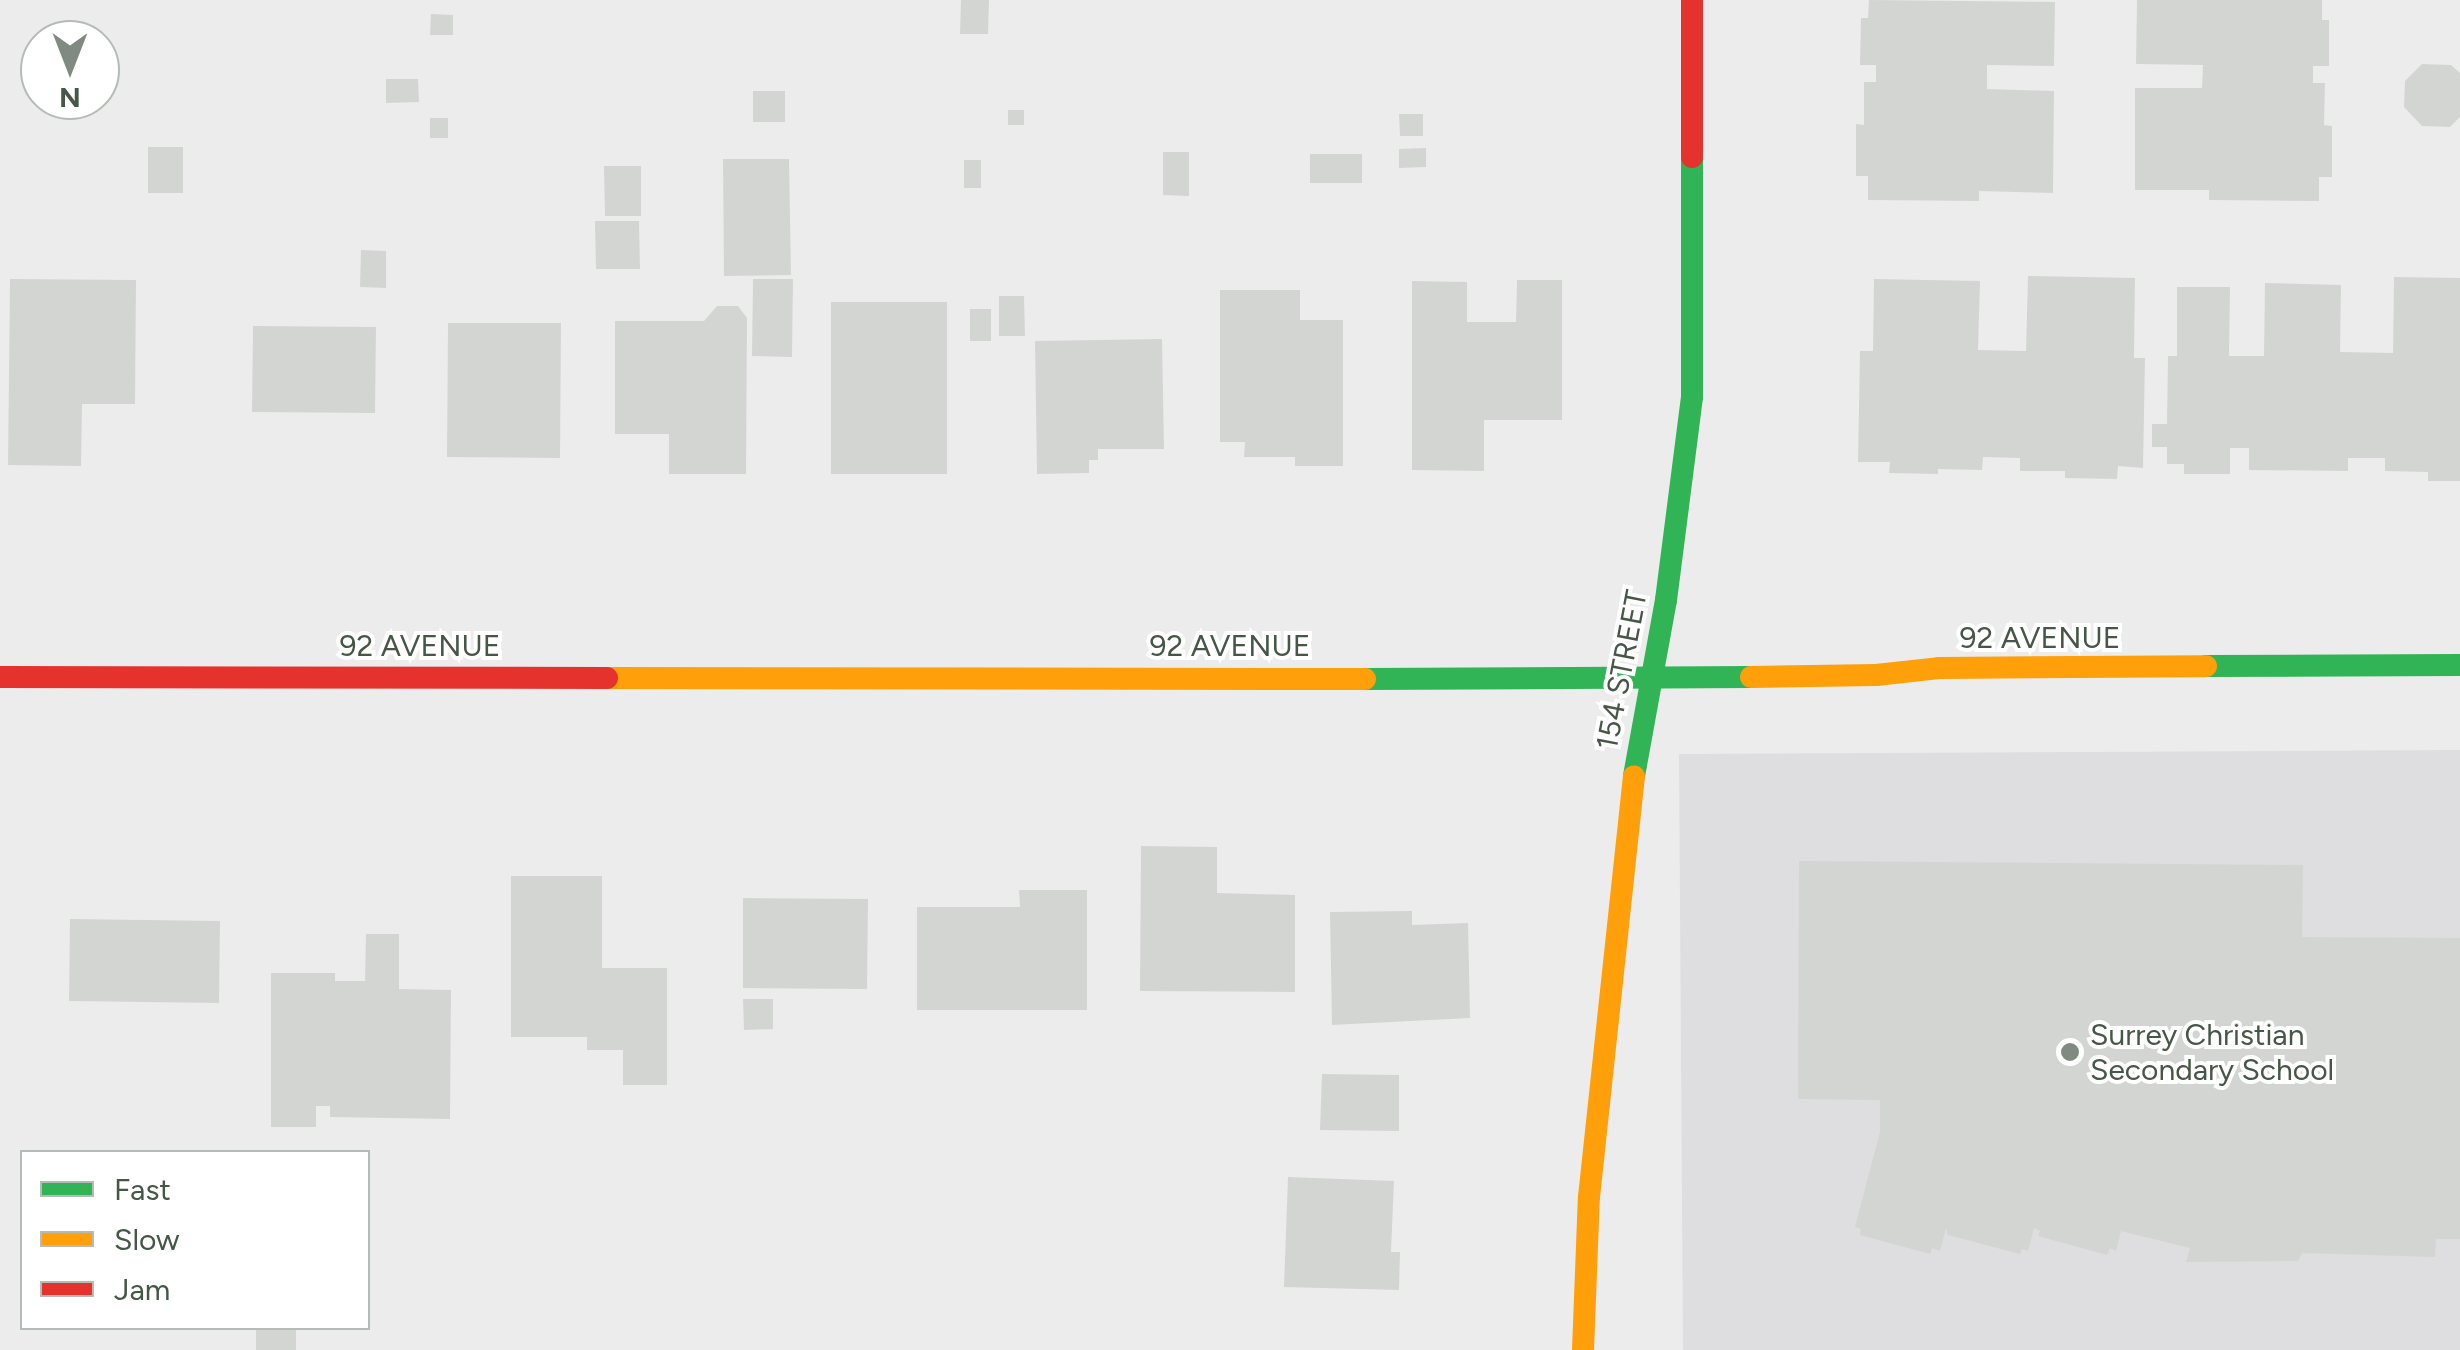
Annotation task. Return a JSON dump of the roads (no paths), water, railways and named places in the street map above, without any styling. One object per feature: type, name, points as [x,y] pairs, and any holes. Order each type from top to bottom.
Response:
[{"type":"street","name":"154 STREET","points":[[1582,1350],[1591,1178],[1630,792],[1666,600],[1692,396],[1692,0]]},
{"type":"street","name":"92 AVENUE","points":[[0,676],[1648,680],[1876,675],[1939,668],[2460,664]]},
{"type":"place","name":"Surrey Christian Secondary School","points":[[2070,1052]]}]
